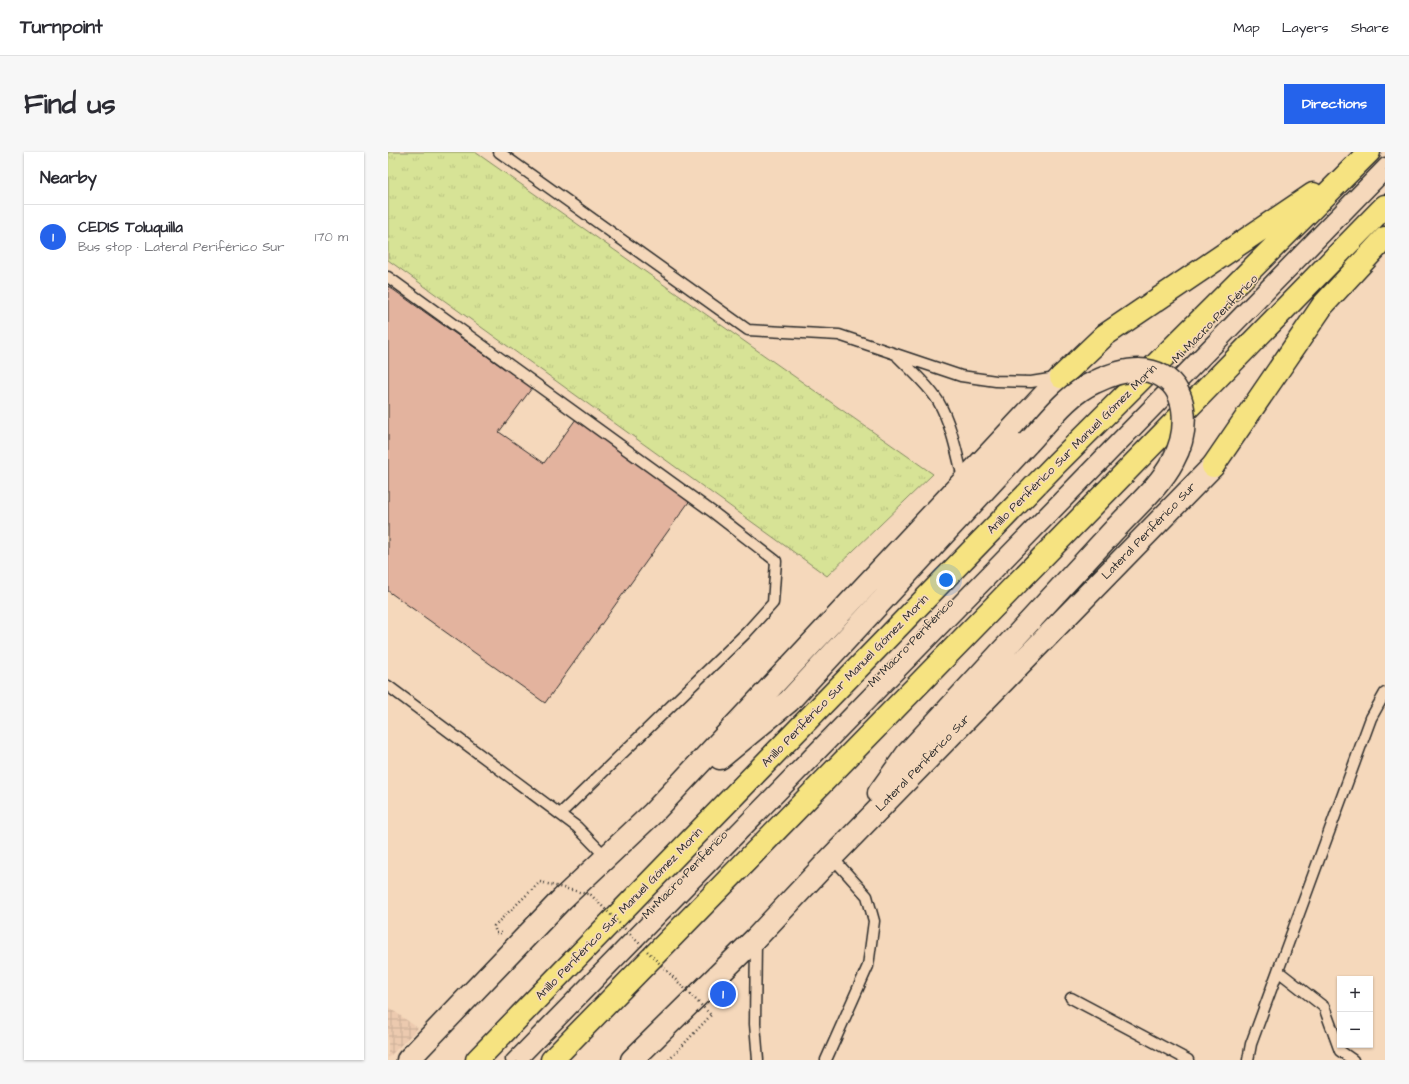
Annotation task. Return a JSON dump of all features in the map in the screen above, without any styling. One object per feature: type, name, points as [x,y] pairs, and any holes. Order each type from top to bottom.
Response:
[{"type":"highway","points":[[1061,377],[1105,335],[1363,158]]},
{"type":"highway","name":"Anillo Periférico Sur Manuel Gómez Morín","points":[[477,1060],[1057,463],[1363,158]]},
{"type":"highway","points":[[552,1060],[1385,206]]},
{"type":"highway","points":[[1213,466],[1323,305],[1385,238]]},
{"type":"street","points":[[408,1060],[562,899],[606,857],[653,813],[789,701],[1069,399],[1093,383],[1132,370],[1147,371],[1162,376],[1173,386],[1182,401],[1184,416],[1182,435],[1174,461],[1158,483],[907,754],[832,857]]},
{"type":"street","points":[[653,813],[1061,377]]},
{"type":"street","name":"Lateral Periférico Sur","points":[[632,1060],[756,938],[832,857],[1213,466]]},
{"type":"lane","points":[[498,152],[748,330],[839,335],[897,356],[961,376],[996,381],[1031,382],[1061,377]]},
{"type":"lane","name":"Mi Macro Periférico","points":[[512,1060],[1385,164]]},
{"type":"lane","name":"Mi Macro Periférico","points":[[522,1060],[1385,175]]},
{"type":"lane","points":[[388,278],[708,508],[776,561],[773,603],[746,633],[560,814]]},
{"type":"lane","points":[[897,356],[919,378],[938,401],[954,440],[964,482]]},
{"type":"lane","points":[[388,686],[577,827],[606,857]]},
{"type":"lane","points":[[1248,1060],[1251,1044],[1370,718],[1385,693]]},
{"type":"lane","points":[[826,1060],[868,966],[874,921],[867,896],[832,857]]},
{"type":"lane","points":[[756,938],[755,1024],[758,1060]]},
{"type":"lane","points":[[1278,971],[1324,1007],[1340,1051],[1353,1060]]},
{"type":"lane","points":[[1071,998],[1188,1060]]},
{"type":"path","points":[[506,929],[500,934],[496,933],[494,926],[540,882],[591,895],[711,1015],[669,1060]]},
{"type":"shaded area","points":[[388,1007],[418,1028],[388,1058]]},
{"type":"green space","points":[[388,152],[475,152],[933,474],[827,576],[388,260]]},
{"type":"building","points":[[388,286],[532,388],[499,432],[544,463],[576,419],[691,499],[545,703],[388,591]]},
{"type":"place","name":"CEDIS Toluquilla","points":[[723,994]]}]
